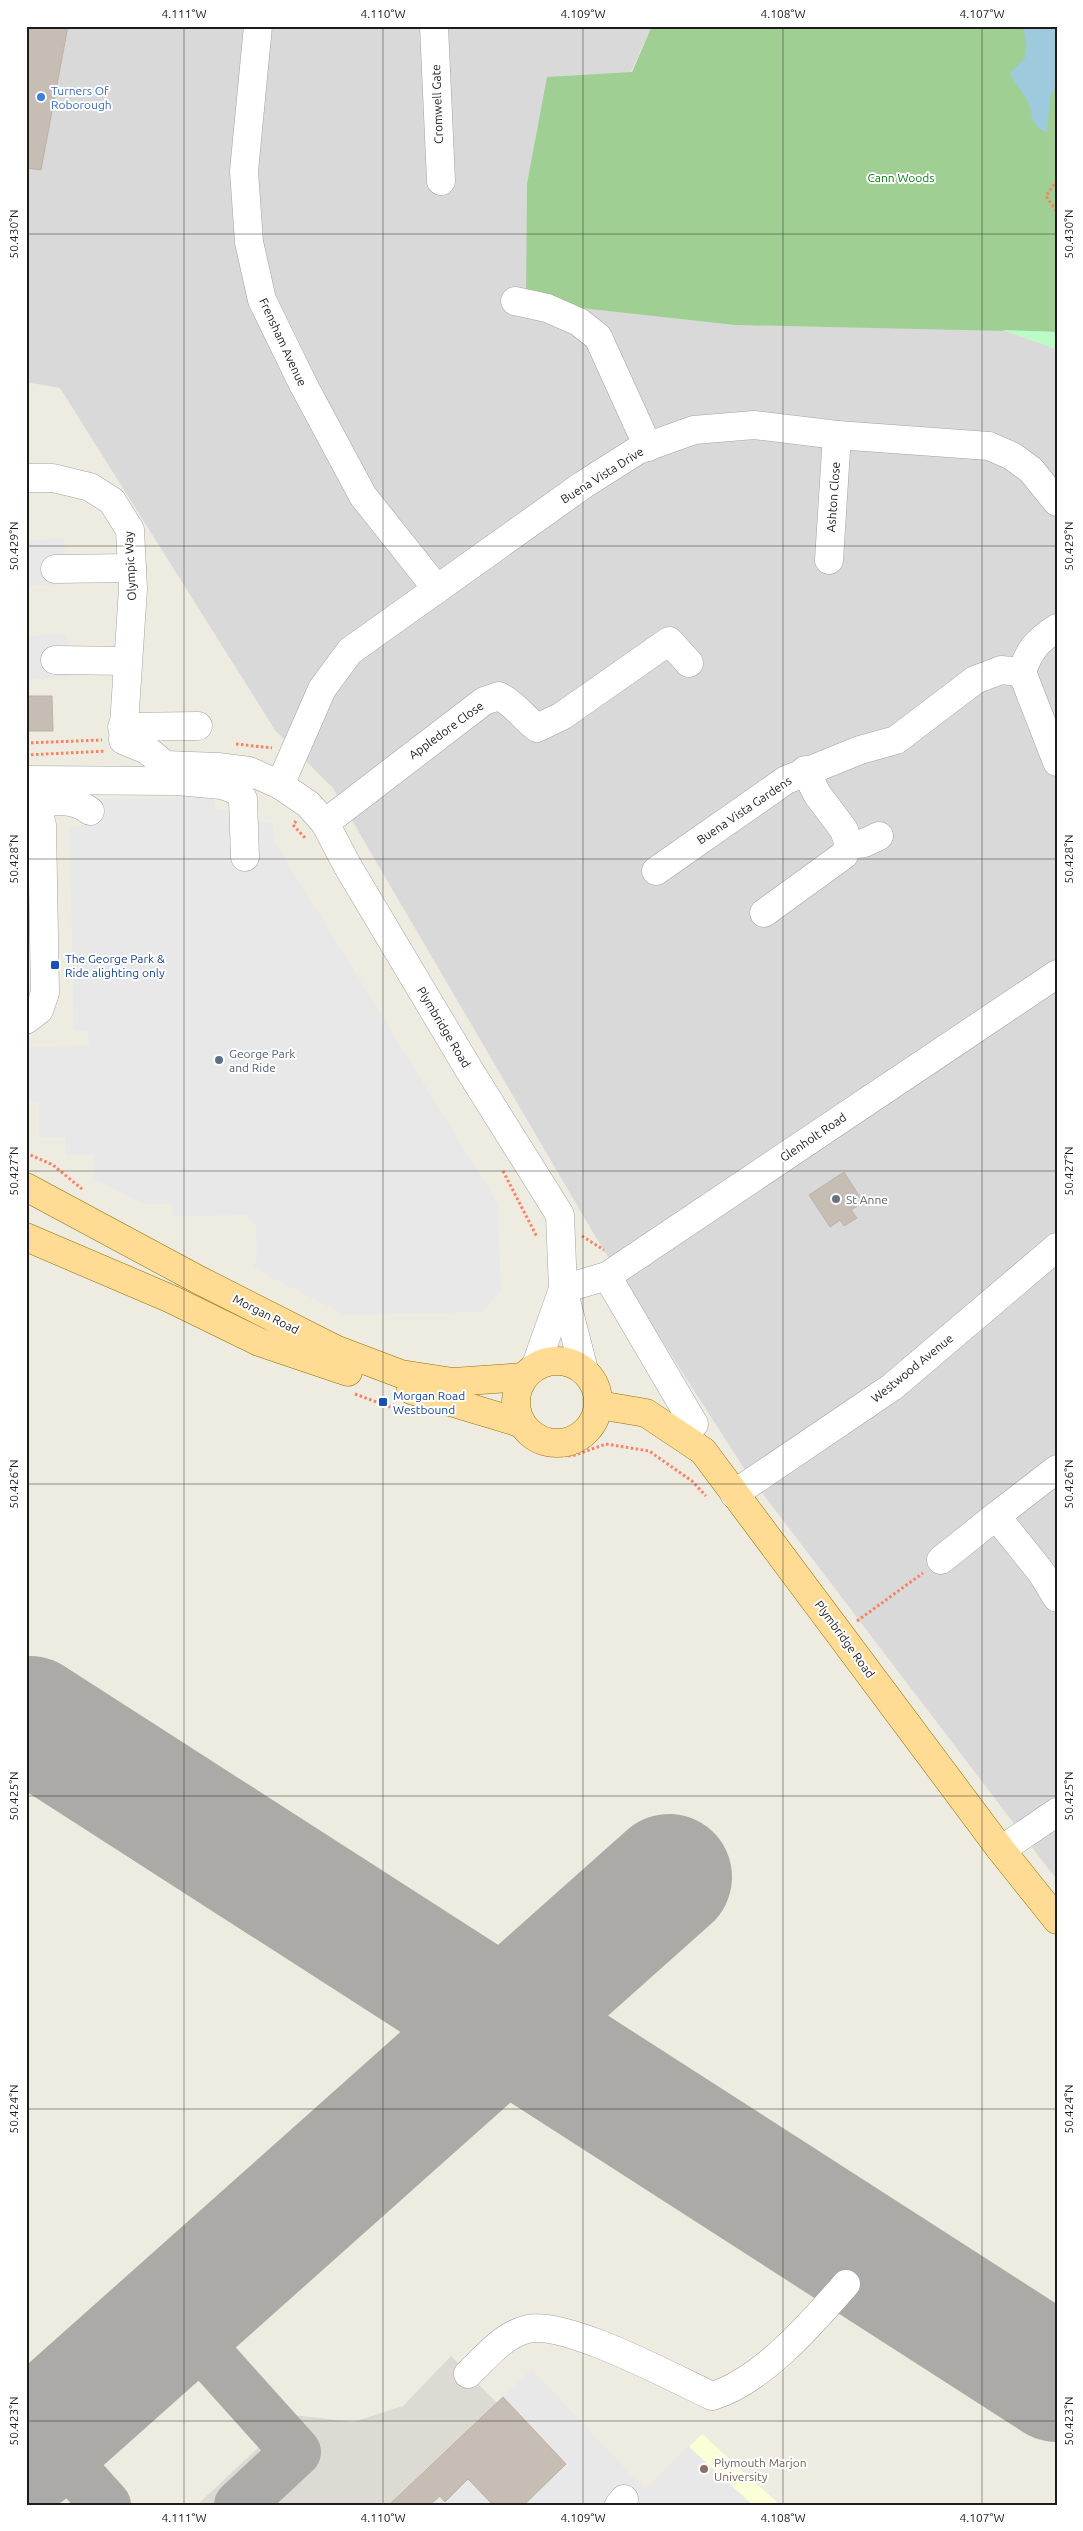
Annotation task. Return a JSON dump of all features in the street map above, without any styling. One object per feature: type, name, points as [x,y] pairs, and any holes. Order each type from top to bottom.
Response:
[{"type":"main road","name":"Morgan Road","points":[[26,1187],[199,1280],[335,1350],[401,1374],[453,1382],[530,1371]]},
{"type":"main road","name":"Morgan Road","points":[[26,1216],[171,1299]]},
{"type":"main road","name":"Morgan Road","points":[[26,1237],[171,1299],[260,1342],[358,1375],[520,1423]]},
{"type":"main road","points":[[530,1371],[551,1360],[568,1362],[584,1370]]},
{"type":"main road","name":"Plymbridge Road","points":[[584,1370],[597,1390],[599,1405],[646,1413],[703,1451],[1001,1850],[1057,1920]]},
{"type":"main road","name":"Plymbridge Road","points":[[520,1423],[515,1404],[517,1389],[530,1371]]},
{"type":"main road","points":[[520,1423],[528,1433],[542,1441],[558,1444],[574,1440],[587,1431],[595,1418],[599,1405]]},
{"type":"street","name":"Frensham Avenue","points":[[258,26],[244,170],[250,242],[262,300],[304,386],[364,496],[437,589]]},
{"type":"street","name":"Cromwell Gate","points":[[434,26],[440,181]]},
{"type":"street","points":[[515,301],[547,308],[579,322],[598,337],[648,447]]},
{"type":"street","name":"Buena Vista Drive","points":[[280,786],[322,689],[350,651],[583,484],[638,450],[694,430],[754,425],[837,434],[989,446],[1012,456],[1031,470],[1057,502]]},
{"type":"street","name":"Ashton Close","points":[[829,560],[837,434]]},
{"type":"street","name":"Olympic Way","points":[[26,478],[54,478],[90,487],[112,501],[130,530],[133,589],[123,733]]},
{"type":"street","points":[[55,569],[132,568]]},
{"type":"street","points":[[1057,628],[1043,637],[1028,653],[1022,672],[1057,762]]},
{"type":"street","name":"Appledore Close","points":[[314,823],[484,701],[499,696],[513,703],[524,718],[537,728],[562,716],[670,641],[689,663]]},
{"type":"street","points":[[55,660],[127,661]]},
{"type":"street","name":"Buena Vista Gardens","points":[[656,871],[786,780],[805,770],[860,750],[896,740],[975,680],[1002,670],[1022,672]]},
{"type":"street","points":[[123,733],[198,726]]},
{"type":"street","points":[[123,733],[165,764]]},
{"type":"street","points":[[26,770],[165,764],[218,767],[250,771],[280,786]]},
{"type":"street","points":[[764,913],[844,856],[849,844],[844,830],[817,794],[805,770]]},
{"type":"street","points":[[29,795],[177,781],[222,786],[238,791],[243,799],[245,857]]},
{"type":"street","name":"Plymbridge Road","points":[[280,786],[314,823],[347,865],[468,1068],[560,1215],[563,1289],[584,1370]]},
{"type":"street","points":[[29,795],[81,804],[90,811]]},
{"type":"street","points":[[26,1020],[39,1010],[45,993],[42,824],[29,795]]},
{"type":"street","points":[[849,844],[864,843],[879,836]]},
{"type":"street","name":"Glenholt Road","points":[[563,1289],[607,1276],[1057,974]]},
{"type":"street","name":"Westwood Avenue","points":[[734,1494],[892,1387],[1057,1247]]},
{"type":"street","points":[[607,1276],[694,1424]]},
{"type":"street","name":"Plymbridge Road","points":[[530,1371],[563,1289]]},
{"type":"street","points":[[941,1560],[1057,1469]]},
{"type":"street","points":[[996,1516],[1049,1566],[1057,1598]]},
{"type":"street","points":[[1001,1850],[1057,1812]]},
{"type":"street","points":[[468,2374],[501,2342],[528,2329],[558,2329],[581,2336],[712,2396],[730,2391],[763,2368],[846,2284]]},
{"type":"path","points":[[1057,180],[1046,196],[1057,212]]},
{"type":"path","points":[[26,742],[123,733]]},
{"type":"path","points":[[314,823],[293,825],[314,823]]},
{"type":"path","points":[[26,1153],[54,1166],[89,1194]]},
{"type":"path","points":[[501,1167],[540,1242]]},
{"type":"path","points":[[560,1215],[577,1232],[604,1250],[641,1253]]},
{"type":"path","points":[[840,1633],[941,1560]]},
{"type":"shaded area","points":[[26,26],[652,26],[526,302],[734,325],[1002,330],[1057,349],[1057,1880],[747,1473],[598,1241],[333,788],[275,730],[60,388],[26,382]]},
{"type":"shaded area","points":[[64,539],[66,584],[26,586],[26,540]]},
{"type":"shaded area","points":[[67,634],[69,677],[26,679],[26,636]]},
{"type":"shaded area","name":"George Park and Ride","points":[[214,797],[215,810],[253,810],[253,820],[273,823],[274,841],[498,1204],[501,1291],[482,1312],[345,1315],[253,1268],[257,1256],[256,1227],[247,1215],[173,1216],[172,1204],[143,1204],[94,1178],[94,1155],[66,1155],[65,1137],[39,1138],[39,1101],[26,1101],[26,1047],[89,1045],[88,1031],[74,1030],[69,827],[86,826],[100,815],[100,799]]},
{"type":"shaded area","points":[[451,2356],[497,2403],[389,2505],[197,2505],[293,2415],[353,2422],[403,2406]]},
{"type":"shaded area","points":[[532,2369],[645,2490],[688,2446],[753,2505],[524,2505],[566,2464],[503,2397]]},
{"type":"shaded area","name":"Plymouth Marjon University","points":[[702,2434],[780,2505],[631,2505]]},
{"type":"shaded area","points":[[468,2479],[493,2505],[430,2505],[440,2496],[445,2501]]},
{"type":"green space","name":"Cann Woods","points":[[652,26],[1057,26],[1057,332],[734,325],[526,302],[527,184],[547,77],[632,72]]},
{"type":"green space","points":[[1002,330],[1057,332],[1057,349]]},
{"type":"water","points":[[1023,26],[1057,26],[1057,82],[1050,98],[1047,133],[1032,119],[1027,100],[1010,73],[1025,58],[1026,43]]},
{"type":"building","name":"Turners Of Roborough","points":[[26,26],[68,26],[41,170],[26,168]]},
{"type":"building","points":[[26,696],[52,696],[53,731],[26,731]]},
{"type":"building","name":"St Anne","points":[[844,1172],[863,1202],[851,1210],[857,1218],[844,1226],[840,1220],[830,1227],[809,1195]]},
{"type":"building","points":[[503,2397],[566,2464],[524,2505],[493,2505],[468,2479],[445,2502],[440,2496],[430,2505],[389,2505]]},
{"type":"taxiway","points":[[175,2317],[296,2452],[239,2505]]},
{"type":"taxiway","points":[[43,2435],[106,2505]]},
{"type":"runway","points":[[30,1719],[1057,2379]]},
{"type":"runway","points":[[26,2450],[669,1877]]},
{"type":"place","name":"Turners Of Roborough","points":[[41,97]]},
{"type":"place","name":"The George Park & Ride alighting only","points":[[55,965]]},
{"type":"place","name":"George Park and Ride","points":[[219,1060]]},
{"type":"place","name":"St Anne","points":[[836,1199]]},
{"type":"place","name":"Morgan Road Westbound","points":[[383,1402]]},
{"type":"place","name":"Plymouth Marjon University","points":[[704,2469]]}]
